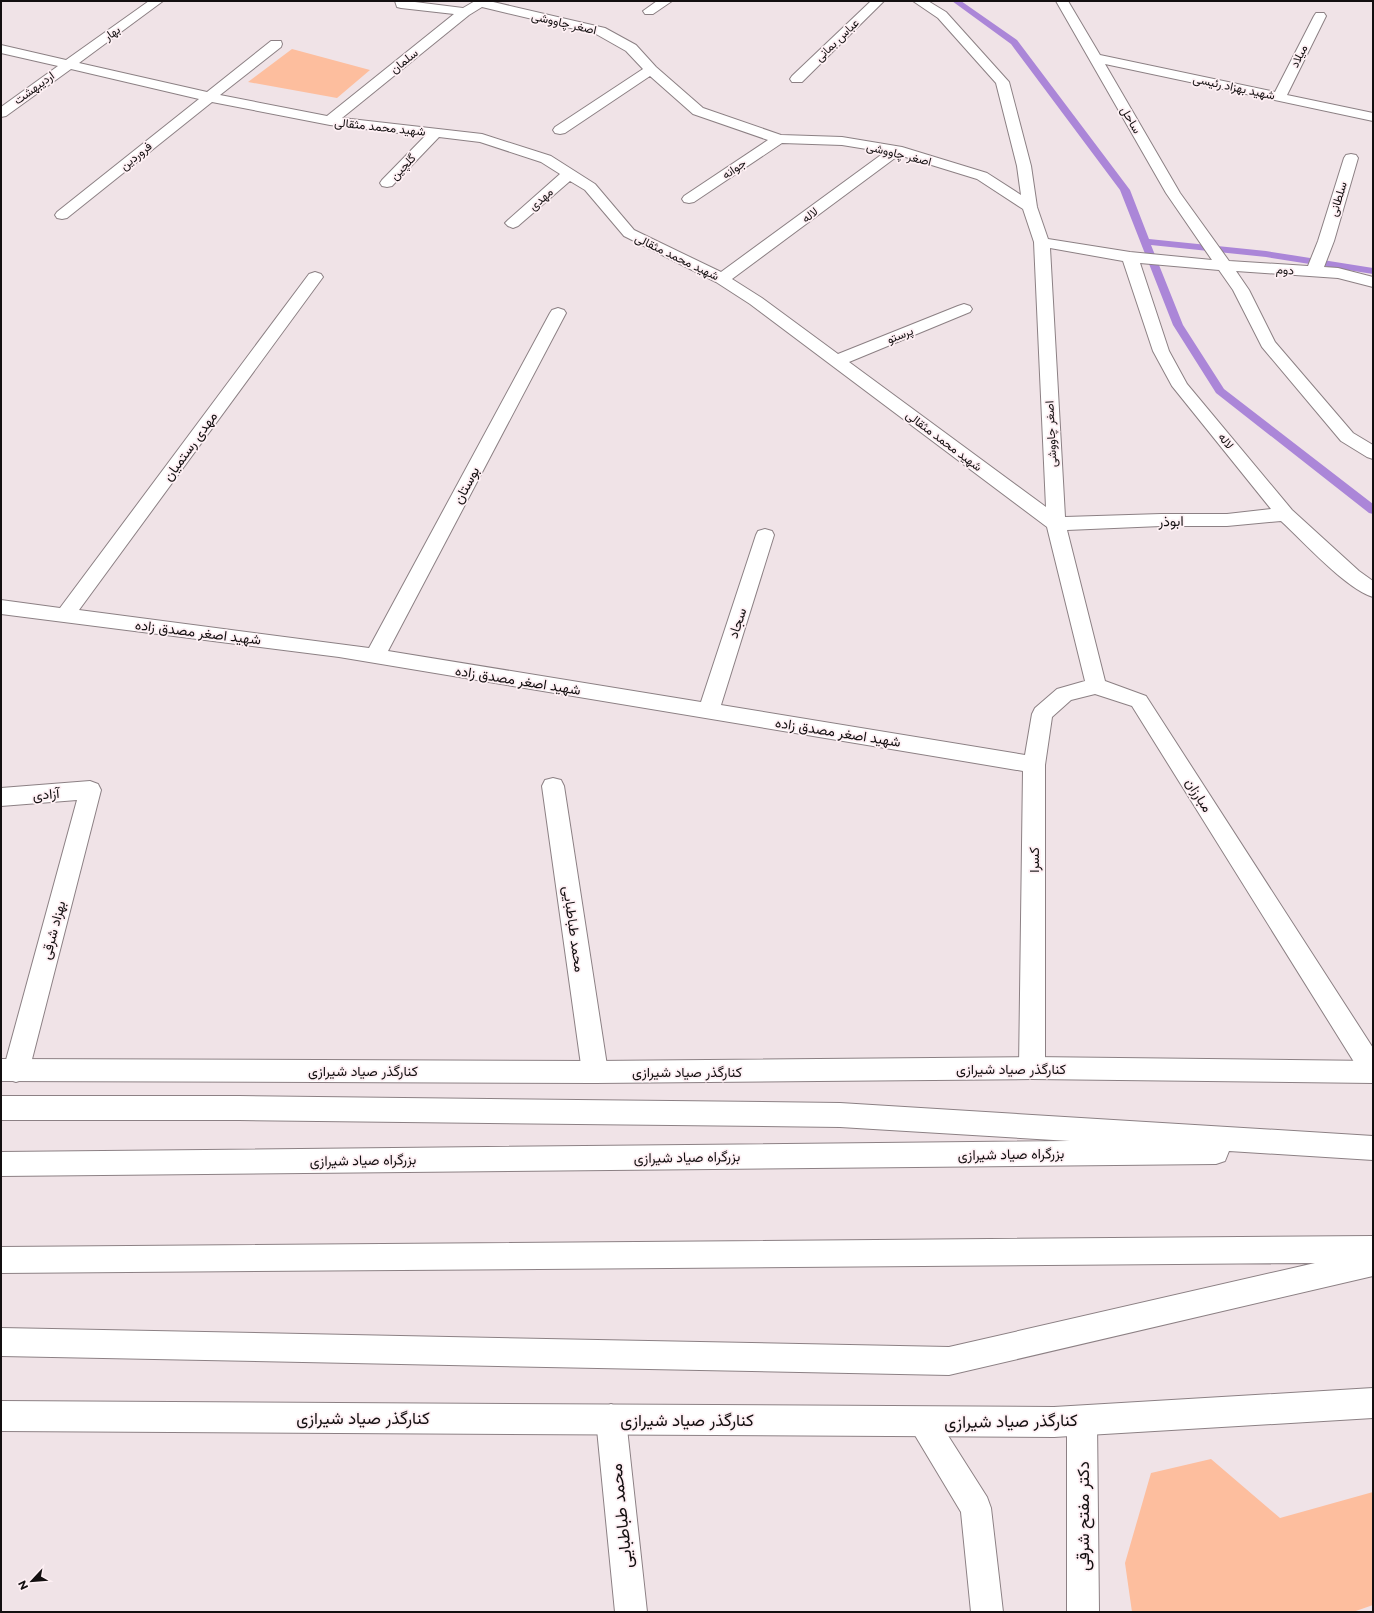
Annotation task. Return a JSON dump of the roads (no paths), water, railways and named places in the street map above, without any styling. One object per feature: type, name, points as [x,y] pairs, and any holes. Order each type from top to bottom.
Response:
[{"type":"main road","name":"بهار","points":[[67,64],[157,1]]},
{"type":"main road","points":[[401,1],[401,4],[465,12]]},
{"type":"main road","points":[[649,11],[666,1]]},
{"type":"main road","name":"عباس بمانی","points":[[797,79],[878,1]]},
{"type":"main road","points":[[918,1],[942,15],[1002,82],[1024,166],[1030,207]]},
{"type":"main road","name":"ساحل","points":[[1062,1],[1173,193],[1220,261]]},
{"type":"main road","name":"سلمان","points":[[330,122],[465,12],[481,2]]},
{"type":"main road","name":"اصغر چاووشی","points":[[481,2],[600,31],[630,48],[651,70],[698,112],[742,125],[779,139],[842,141],[897,150],[982,176],[1030,207],[1042,242],[1056,524]]},
{"type":"main road","name":"میلاد","points":[[1279,96],[1320,16]]},
{"type":"main road","name":"فروردین","points":[[62,215],[276,44]]},
{"type":"main road","name":"شهید محمد مثقالی","points":[[1,50],[210,97],[330,122],[482,138],[546,159],[590,188],[629,233],[722,279],[756,301],[1056,524]]},
{"type":"main road","name":"شهید بهزاد رئیسی","points":[[1096,58],[1373,117]]},
{"type":"main road","name":"اردیبهشت","points":[[1,112],[67,64]]},
{"type":"main road","points":[[560,130],[651,70]]},
{"type":"main road","name":"گلچین","points":[[387,184],[435,133]]},
{"type":"main road","name":"جوانه","points":[[689,200],[779,139]]},
{"type":"main road","name":"لاله","points":[[722,279],[897,150]]},
{"type":"main road","name":"سلطانی","points":[[1314,272],[1326,240],[1351,158]]},
{"type":"main road","name":"مهدی","points":[[513,223],[569,174]]},
{"type":"main road","name":"دوم","points":[[1042,242],[1130,257],[1197,264],[1220,261],[1314,272],[1338,273],[1373,282]]},
{"type":"main road","name":"لاله","points":[[1130,257],[1161,351],[1180,386],[1285,514],[1352,576],[1373,590]]},
{"type":"main road","points":[[1220,261],[1241,290],[1268,344],[1347,437],[1373,453]]},
{"type":"main road","name":"مهدی رستمیان","points":[[65,615],[315,276]]},
{"type":"main road","name":"پرستو","points":[[836,361],[964,309]]},
{"type":"main road","name":"بوستان","points":[[375,656],[558,313]]},
{"type":"main road","name":"ابوذر","points":[[1056,524],[1161,520],[1228,520],[1285,514]]},
{"type":"main road","points":[[1056,524],[1096,686]]},
{"type":"main road","name":"سجاد","points":[[709,711],[765,535]]},
{"type":"main road","name":"شهید اصغر مصدق زاده","points":[[1,607],[339,650],[1034,765]]},
{"type":"main road","name":"کسرا","points":[[1032,1068],[1034,765],[1042,714],[1064,694],[1096,686]]},
{"type":"main road","name":"مبارزان","points":[[1096,686],[1139,701],[1373,1071]]},
{"type":"main road","name":"محمد طباطبایی","points":[[553,786],[594,1072]]},
{"type":"main road","name":"آزادی","points":[[1,797],[90,790]]},
{"type":"main road","name":"بهزاد شرقی","points":[[9,1070],[90,790]]},
{"type":"main road","name":"کنارگذر صیاد شیرازی","points":[[9,1070],[594,1072],[1032,1068],[1373,1071]]},
{"type":"main road","points":[[1,1108],[247,1108],[840,1115],[1373,1149]]},
{"type":"main road","name":"بزرگراه صیاد شیرازی","points":[[1,1164],[1373,1149]]},
{"type":"main road","points":[[1,1260],[1373,1249]]},
{"type":"main road","points":[[1,1342],[949,1361],[1373,1263]]},
{"type":"main road","name":"کنارگذر صیاد شیرازی","points":[[1,1416],[1054,1422],[1373,1403]]},
{"type":"main road","name":"محمد طباطبایی","points":[[611,1420],[631,1612]]},
{"type":"main road","name":"دکتر مفتح شرقی","points":[[1082,1421],[1083,1612]]},
{"type":"main road","points":[[923,1422],[976,1508],[987,1612]]},
{"type":"waterway","points":[[956,1],[1014,42],[1125,190],[1145,241]]},
{"type":"waterway","points":[[1145,241],[1266,254],[1373,271]]},
{"type":"waterway","points":[[1145,241],[1178,325],[1220,391],[1373,510]]}]
